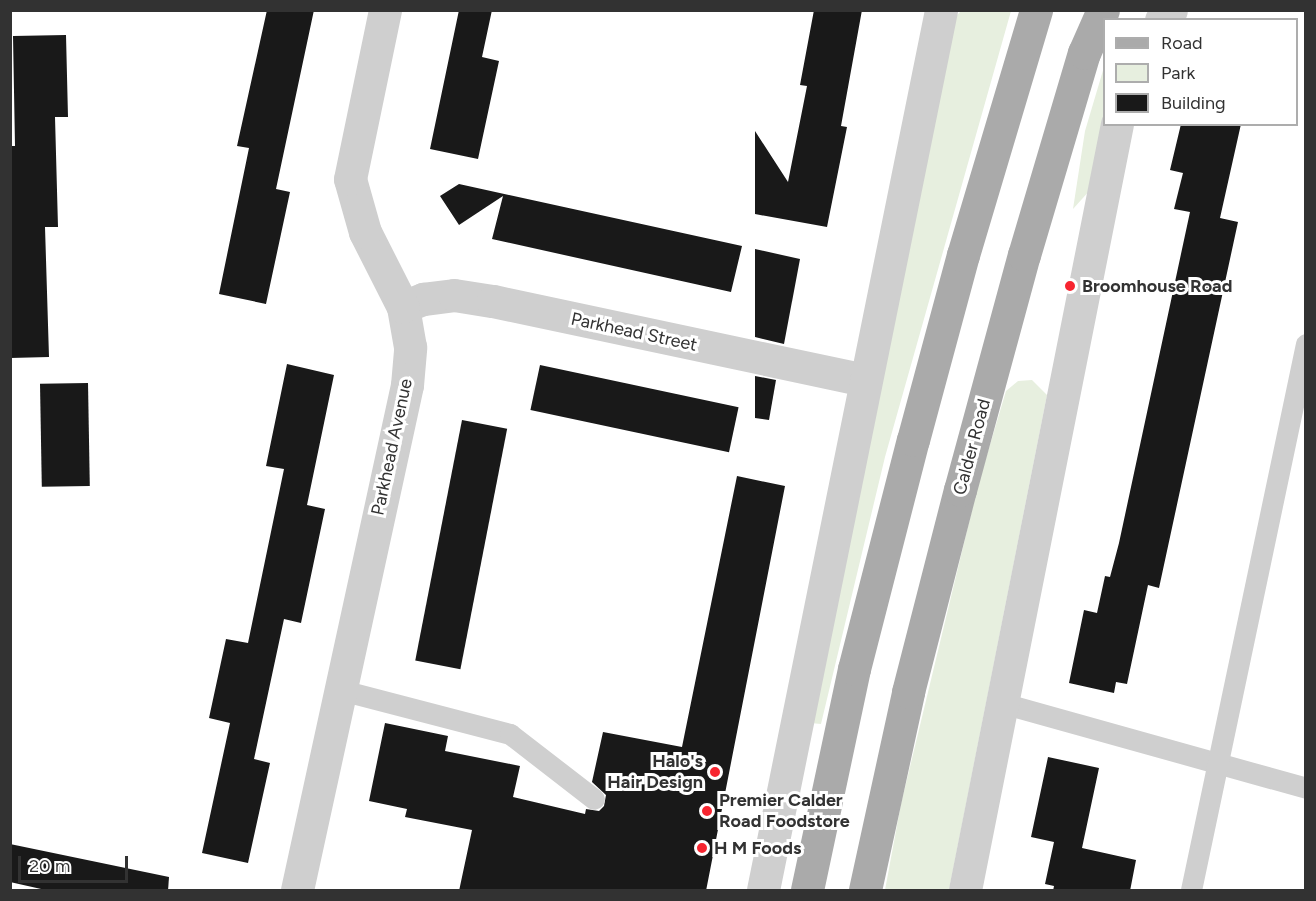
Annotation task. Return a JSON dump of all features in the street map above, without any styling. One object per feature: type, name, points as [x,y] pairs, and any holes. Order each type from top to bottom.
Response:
[{"type":"main road","points":[[807,891],[854,669],[912,440],[963,255],[1036,10]]},
{"type":"main road","name":"Calder Road","points":[[865,891],[908,692],[960,490],[1027,243],[1084,53],[1103,10]]},
{"type":"street","name":"Parkhead Avenue","points":[[297,891],[407,385],[410,346],[404,307],[364,232],[350,179],[385,10]]},
{"type":"street","points":[[763,891],[941,10]]},
{"type":"street","points":[[966,891],[1117,126]]},
{"type":"street","name":"Parkhead Street","points":[[404,307],[423,299],[454,295],[493,301],[865,380]]},
{"type":"lane","points":[[1191,891],[1305,344]]},
{"type":"lane","points":[[340,690],[510,734],[594,799]]},
{"type":"lane","points":[[1002,704],[1167,747],[1216,764],[1305,788]]},
{"type":"green space","points":[[961,11],[1011,11],[885,457],[821,724],[810,723],[950,22]]},
{"type":"green space","points":[[1103,70],[1104,126],[1091,189],[1073,209],[1085,131]]},
{"type":"green space","points":[[1032,380],[1047,395],[949,890],[885,890],[901,804],[978,485],[1006,391],[1018,381]]},
{"type":"building","points":[[267,10],[314,10],[276,189],[290,192],[266,304],[219,294],[249,148],[237,146]]},
{"type":"building","points":[[459,10],[492,10],[482,57],[499,61],[478,159],[430,149]]},
{"type":"building","points":[[814,10],[862,10],[841,126],[847,127],[827,227],[755,214],[755,131],[788,182],[807,86],[800,85]]},
{"type":"building","points":[[66,35],[68,117],[55,117],[58,227],[45,227],[49,357],[10,358],[10,146],[15,146],[13,36]]},
{"type":"building","points":[[1181,126],[1241,126],[1220,218],[1238,222],[1159,588],[1148,585],[1127,684],[1116,682],[1114,693],[1069,683],[1084,610],[1097,613],[1105,576],[1110,577],[1119,543],[1190,212],[1174,209],[1183,173],[1170,170]]},
{"type":"building","points":[[459,184],[742,246],[731,292],[492,239],[503,196],[459,225],[440,196]]},
{"type":"building","points":[[755,249],[800,259],[784,344],[755,337]]},
{"type":"building","points":[[287,364],[334,375],[307,505],[325,509],[301,623],[284,619],[254,759],[270,763],[248,863],[202,853],[230,723],[209,718],[226,639],[248,643],[284,469],[266,466]]},
{"type":"building","points":[[540,365],[739,407],[729,452],[530,410]]},
{"type":"building","points":[[755,376],[776,380],[769,420],[755,418]]},
{"type":"building","points":[[88,383],[90,486],[42,487],[40,384]]},
{"type":"building","points":[[462,420],[507,429],[460,669],[415,660]]},
{"type":"building","points":[[737,476],[785,486],[706,891],[459,891],[472,830],[405,817],[407,809],[369,801],[385,723],[448,736],[445,751],[520,766],[513,797],[585,814],[586,809],[599,811],[604,806],[606,795],[592,782],[603,732],[682,747]]},
{"type":"building","points":[[1048,757],[1099,768],[1082,848],[1136,860],[1130,891],[1053,891],[1054,886],[1045,884],[1054,842],[1031,837]]},
{"type":"building","points":[[10,844],[169,877],[168,891],[50,891],[10,882]]},
{"type":"place","name":"Broomhouse Road","points":[[1070,286]]},
{"type":"place","name":"Halo's Hair Design","points":[[715,772]]},
{"type":"place","name":"Premier Calder Road Foodstore","points":[[707,811]]},
{"type":"place","name":"H M Foods","points":[[702,848]]}]
